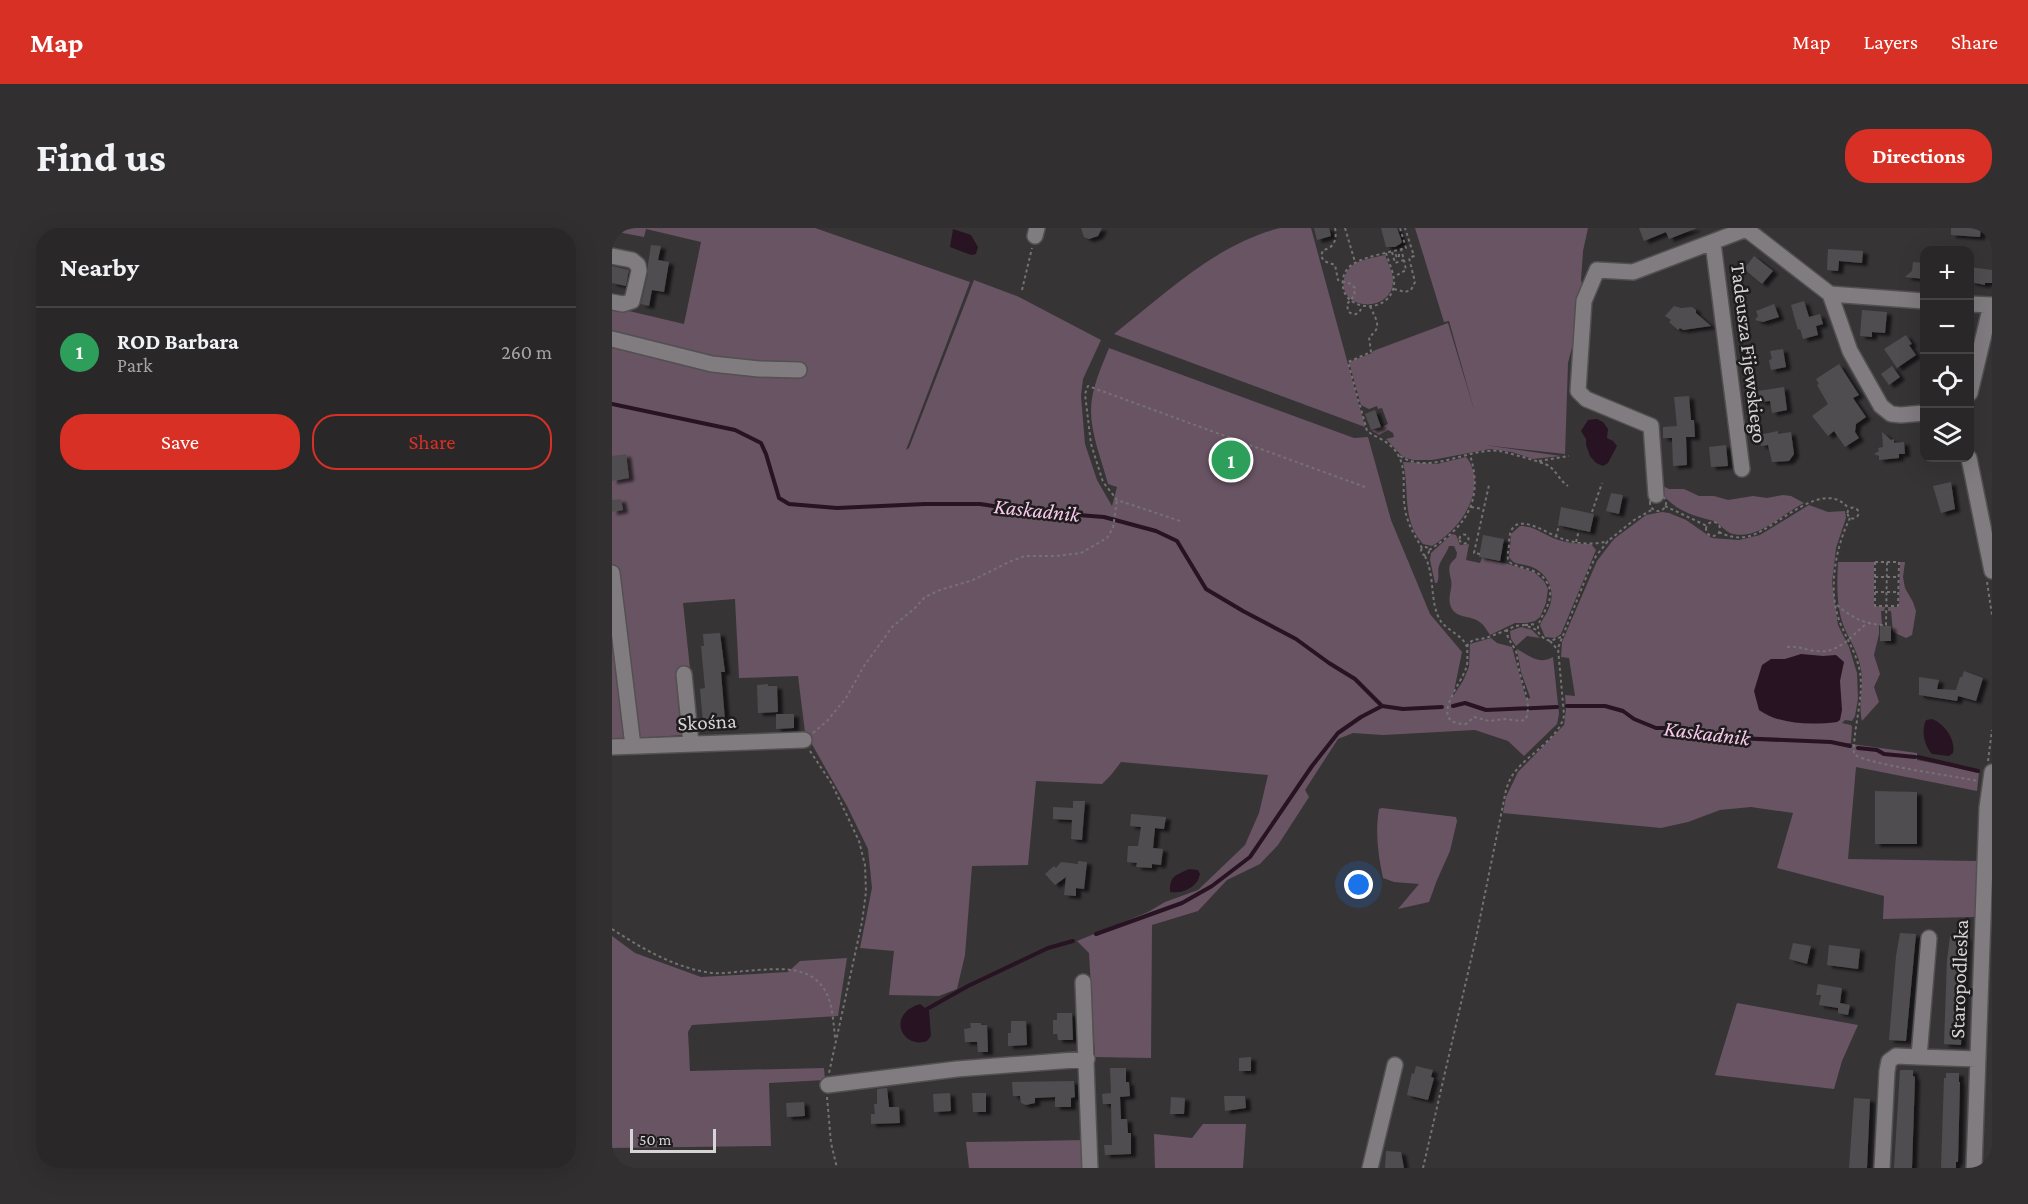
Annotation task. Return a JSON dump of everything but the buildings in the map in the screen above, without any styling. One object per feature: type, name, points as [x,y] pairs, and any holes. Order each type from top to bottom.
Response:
[{"type":"street","name":"Tadeusza Fijewskiego","points":[[1658,504],[1651,426],[1586,399],[1578,391],[1584,301],[1597,270],[1634,272],[1748,229],[1830,294]]},
{"type":"street","name":"Tadeusza Fijewskiego","points":[[1713,243],[1742,469]]},
{"type":"street","points":[[612,256],[632,260],[638,264],[639,271],[632,301],[629,304],[612,302]]},
{"type":"street","points":[[1920,301],[1830,294],[1850,351],[1881,406],[1891,414],[1920,413]]},
{"type":"street","points":[[1974,304],[1991,305],[1974,376]]},
{"type":"street","points":[[612,339],[712,364],[799,370]]},
{"type":"street","points":[[1970,462],[1985,507],[1992,571]]},
{"type":"street","points":[[612,573],[633,746]]},
{"type":"street","points":[[684,674],[692,744]]},
{"type":"street","name":"Skośna","points":[[612,747],[804,740]]},
{"type":"street","name":"Staropodleska","points":[[1974,1168],[1990,782]]},
{"type":"street","points":[[1919,1057],[1929,938]]},
{"type":"street","points":[[1083,982],[1090,1168]]},
{"type":"street","points":[[1882,1168],[1889,1061],[1896,1056],[1977,1059]]},
{"type":"street","points":[[828,1085],[957,1069],[1087,1059]]},
{"type":"street","points":[[1370,1168],[1395,1065]]},
{"type":"path","points":[[1335,228],[1334,243],[1323,250],[1321,256],[1324,261],[1335,265],[1338,279],[1355,288],[1354,296],[1346,307],[1352,314],[1358,314],[1362,306]]},
{"type":"path","points":[[1345,228],[1355,262]]},
{"type":"path","points":[[1386,253],[1394,278],[1393,288],[1386,300],[1370,306],[1362,306],[1350,300],[1343,282],[1347,270],[1355,262],[1396,250],[1406,248],[1400,228]]},
{"type":"path","points":[[1393,288],[1405,292],[1411,290],[1415,282],[1409,258],[1414,256],[1405,228]]},
{"type":"path","points":[[1022,290],[1036,232]]},
{"type":"path","points":[[1401,249],[1395,263],[1404,260]]},
{"type":"path","points":[[1396,250],[1398,256]]},
{"type":"path","points":[[1392,252],[1404,260],[1406,270],[1397,275]]},
{"type":"path","points":[[1370,306],[1377,327],[1376,332],[1369,337],[1371,352],[1348,362],[1367,431],[1409,461],[1424,463],[1498,451],[1536,461],[1551,468],[1568,486]]},
{"type":"path","points":[[1180,521],[1117,500],[1103,482],[1091,444],[1085,394],[1088,386],[1365,487]]},
{"type":"path","points":[[1398,455],[1404,473],[1406,515],[1432,576],[1434,604],[1439,619],[1451,632],[1462,639],[1467,647]]},
{"type":"path","points":[[1425,556],[1429,550],[1455,530],[1471,507],[1475,474],[1470,455]]},
{"type":"path","points":[[1536,461],[1569,456]]},
{"type":"path","points":[[1592,512],[1602,483]]},
{"type":"path","points":[[1480,554],[1474,553],[1489,485]]},
{"type":"path","points":[[1719,532],[1734,537],[1751,536],[1800,507],[1824,499],[1835,499],[1849,509]]},
{"type":"path","points":[[837,1168],[829,1125],[828,1085],[862,922],[866,892],[865,866],[859,841],[832,784],[804,740],[827,721],[846,698],[864,666],[892,627],[925,597],[973,580],[1025,556],[1081,553],[1107,538],[1113,528],[1117,500]]},
{"type":"path","points":[[1423,1168],[1476,938],[1506,790],[1515,772],[1559,728],[1564,715],[1558,650],[1589,570],[1608,541],[1658,504],[1707,526]]},
{"type":"path","points":[[1471,507],[1484,509]]},
{"type":"path","points":[[1849,509],[1855,508],[1858,512],[1856,518],[1850,518]]},
{"type":"path","points":[[1849,509],[1847,514],[1850,518]]},
{"type":"path","points":[[1850,518],[1838,547],[1834,592],[1840,622],[1860,672],[1854,754],[1857,758],[1899,767],[1990,782]]},
{"type":"path","points":[[1711,522],[1718,524],[1719,532],[1715,536],[1708,534],[1707,526],[1711,522]]},
{"type":"path","points":[[1537,630],[1537,624],[1548,604],[1549,586],[1536,572],[1509,562],[1508,536],[1514,527],[1523,524],[1540,528],[1556,537],[1576,542],[1608,541]]},
{"type":"path","points":[[1556,537],[1559,525]]},
{"type":"path","points":[[1455,530],[1461,536],[1463,543],[1468,540],[1477,542]]},
{"type":"path","points":[[1576,542],[1579,530]]},
{"type":"path","points":[[1461,536],[1465,534],[1468,540]]},
{"type":"path","points":[[1478,536],[1483,537]]},
{"type":"path","points":[[1592,543],[1599,552]]},
{"type":"path","points":[[1422,548],[1429,550]]},
{"type":"path","points":[[1875,562],[1899,562],[1898,606],[1875,606],[1875,577],[1875,562]]},
{"type":"path","points":[[1836,605],[1866,624],[1886,625],[1887,562]]},
{"type":"path","points":[[1875,577],[1898,577]]},
{"type":"path","points":[[1875,592],[1898,592]]},
{"type":"path","points":[[1462,639],[1486,638],[1515,626],[1537,624]]},
{"type":"path","points":[[1787,647],[1797,646],[1813,651],[1830,651],[1842,646],[1866,624]]},
{"type":"path","points":[[1524,625],[1537,630],[1558,650]]},
{"type":"path","points":[[1473,640],[1467,647],[1466,669],[1451,696],[1448,707],[1451,720],[1460,724],[1466,724],[1474,717],[1489,721],[1505,719],[1521,722],[1526,719],[1528,712],[1526,691],[1519,672],[1516,651],[1507,636],[1507,630]]},
{"type":"path","points":[[1498,633],[1507,636]]},
{"type":"path","points":[[1550,640],[1562,637]]},
{"type":"path","points":[[612,929],[656,956],[691,969],[714,974],[785,968],[814,976],[824,988],[830,1004],[836,1040]]},
{"type":"shaded area","points":[[613,228],[815,228],[970,282],[906,450],[909,448],[974,280],[1019,297],[1101,340],[1083,379],[1081,396],[1085,444],[1097,480],[1112,506],[1117,487],[1108,484],[1091,420],[1091,403],[1095,387],[1109,348],[1354,438],[1368,437],[1391,520],[1430,614],[1462,652],[1453,696],[1469,667],[1470,644],[1491,638],[1497,643],[1512,647],[1526,699],[1530,697],[1521,672],[1517,649],[1538,660],[1553,657],[1559,714],[1557,724],[1524,756],[1508,741],[1475,730],[1383,735],[1353,733],[1338,739],[1305,790],[1309,797],[1278,845],[1260,864],[1227,880],[1198,911],[1152,925],[1151,1058],[1095,1057],[1089,953],[1077,941],[1198,890],[1245,845],[1259,813],[1268,775],[1121,762],[1102,784],[1036,781],[1028,865],[972,866],[965,955],[957,989],[939,996],[889,995],[894,951],[860,948],[872,888],[868,849],[847,806],[805,732],[798,676],[739,678],[735,599],[683,603],[697,734],[612,740],[612,307],[684,324],[701,242],[646,229],[644,237],[623,233]]},
{"type":"shaded area","points":[[1280,228],[1311,228],[1365,427],[1114,334],[1172,287],[1213,258],[1234,246]]},
{"type":"shaded area","points":[[1415,228],[1588,228],[1583,251],[1581,280],[1584,291],[1581,312],[1568,363],[1565,454],[1484,445],[1561,456],[1533,459],[1512,452],[1490,449],[1432,460],[1413,460],[1403,457],[1386,439],[1394,437],[1393,433],[1388,430],[1379,435],[1372,431],[1388,424],[1382,408],[1378,409],[1377,406],[1369,409],[1361,405],[1349,362],[1448,323],[1475,413],[1449,321],[1444,322]]},
{"type":"shaded area","points":[[953,229],[971,235],[978,247],[976,254],[971,255],[950,247]]},
{"type":"shaded area","points":[[1385,255],[1393,281],[1391,291],[1384,299],[1376,303],[1357,303],[1349,298],[1344,290],[1344,279],[1349,269],[1361,261]]},
{"type":"shaded area","points":[[1597,419],[1603,422],[1608,429],[1607,438],[1617,446],[1608,463],[1603,466],[1596,463],[1590,456],[1586,439],[1581,431],[1588,420]]},
{"type":"shaded area","points":[[1466,457],[1474,474],[1469,506],[1457,525],[1441,540],[1432,546],[1423,544],[1416,535],[1409,515],[1403,462],[1437,464]]},
{"type":"shaded area","points":[[1662,486],[1669,489],[1684,489],[1699,496],[1714,496],[1728,500],[1783,495],[1791,496],[1804,503],[1752,533],[1733,534],[1713,521],[1678,508],[1662,494]]},
{"type":"shaded area","points":[[1809,505],[1828,512],[1845,511],[1846,518],[1836,548],[1832,583],[1838,625],[1849,647],[1857,673],[1858,699],[1852,721],[1845,720],[1842,723],[1852,727],[1851,743],[1844,743],[1917,753],[1917,760],[1979,772],[1977,791],[1856,767],[1848,859],[1977,861],[1975,917],[1883,919],[1884,896],[1777,868],[1793,813],[1751,807],[1720,810],[1688,822],[1661,828],[1503,813],[1506,797],[1518,772],[1564,725],[1565,695],[1575,696],[1569,658],[1561,657],[1562,642],[1597,561],[1614,539],[1646,515],[1662,512],[1686,520],[1712,538],[1739,540],[1760,535]]},
{"type":"shaded area","points":[[1520,526],[1563,541],[1591,544],[1596,550],[1561,634],[1555,638],[1545,637],[1540,625],[1551,601],[1552,594],[1548,581],[1539,571],[1514,563],[1509,557],[1511,534]]},
{"type":"shaded area","points":[[1452,534],[1456,535],[1460,545],[1469,544],[1466,560],[1480,563],[1482,558],[1508,564],[1534,572],[1544,581],[1548,589],[1546,603],[1540,617],[1535,621],[1515,623],[1490,635],[1477,620],[1455,612],[1450,604],[1449,568],[1456,558],[1457,553],[1454,546],[1449,546],[1440,563],[1437,583],[1435,583],[1430,560],[1431,553]]},
{"type":"shaded area","points":[[1838,562],[1874,562],[1874,606],[1885,607],[1884,611],[1881,611],[1882,625],[1879,625],[1874,655],[1880,674],[1874,687],[1879,702],[1862,721],[1861,670],[1844,627],[1838,603]]},
{"type":"shaded area","points":[[1900,562],[1905,562],[1903,577],[1905,588],[1916,611],[1912,635],[1906,638],[1893,632],[1891,611],[1888,611],[1888,607],[1899,607]]},
{"type":"shaded area","points":[[1521,627],[1532,630],[1540,638],[1527,636],[1516,646],[1511,639],[1510,631]]},
{"type":"shaded area","points":[[1801,654],[1836,655],[1844,662],[1840,681],[1842,710],[1840,720],[1837,722],[1796,723],[1777,719],[1759,710],[1754,691],[1762,665],[1771,659],[1785,659]]},
{"type":"shaded area","points":[[1932,719],[1941,725],[1951,738],[1953,753],[1949,756],[1932,754],[1927,746],[1924,738],[1924,724],[1926,720]]},
{"type":"shaded area","points":[[1379,809],[1456,817],[1450,851],[1429,902],[1398,909],[1419,884],[1394,882],[1383,878],[1377,835]]},
{"type":"shaded area","points":[[1189,869],[1198,870],[1200,874],[1196,883],[1185,891],[1170,892],[1172,879]]},
{"type":"shaded area","points":[[612,936],[635,953],[701,977],[788,972],[800,961],[847,958],[838,1016],[692,1025],[688,1032],[690,1071],[824,1068],[825,1080],[769,1083],[771,1146],[612,1148]]},
{"type":"shaded area","points":[[1737,1003],[1858,1025],[1842,1061],[1834,1089],[1715,1075]]},
{"type":"shaded area","points":[[920,1004],[929,1011],[931,1036],[927,1041],[911,1041],[901,1030],[901,1023],[909,1009]]},
{"type":"shaded area","points":[[1203,1124],[1246,1124],[1243,1168],[1155,1168],[1154,1134],[1192,1138]]},
{"type":"shaded area","points":[[1086,1140],[1087,1168],[969,1168],[966,1142]]},
{"type":"waterway","name":"Kaskadnik","points":[[612,404],[735,430],[761,443],[779,498],[789,504],[837,508],[980,504],[1027,511],[1104,517],[1156,531],[1177,541],[1206,589],[1296,639],[1355,679],[1382,706],[1403,709],[1442,707]]},
{"type":"waterway","name":"Kaskadnik","points":[[1453,706],[1465,703],[1486,710],[1557,707]]},
{"type":"waterway","points":[[1096,934],[1182,903],[1212,886],[1250,857],[1312,766],[1338,733],[1382,706]]},
{"type":"waterway","name":"Kaskadnik","points":[[1567,706],[1605,706],[1623,711],[1634,719],[1656,728],[1672,728],[1698,735],[1831,742],[1850,746]]},
{"type":"waterway","name":"Kaskadnik","points":[[1858,748],[1877,750],[1884,754],[1915,757]]},
{"type":"waterway","name":"Kaskadnik","points":[[1918,757],[1978,771]]},
{"type":"waterway","points":[[927,1009],[968,986],[1048,948],[1073,941]]},
{"type":"place","name":"ROD Barbara","points":[[1231,460]]}]
